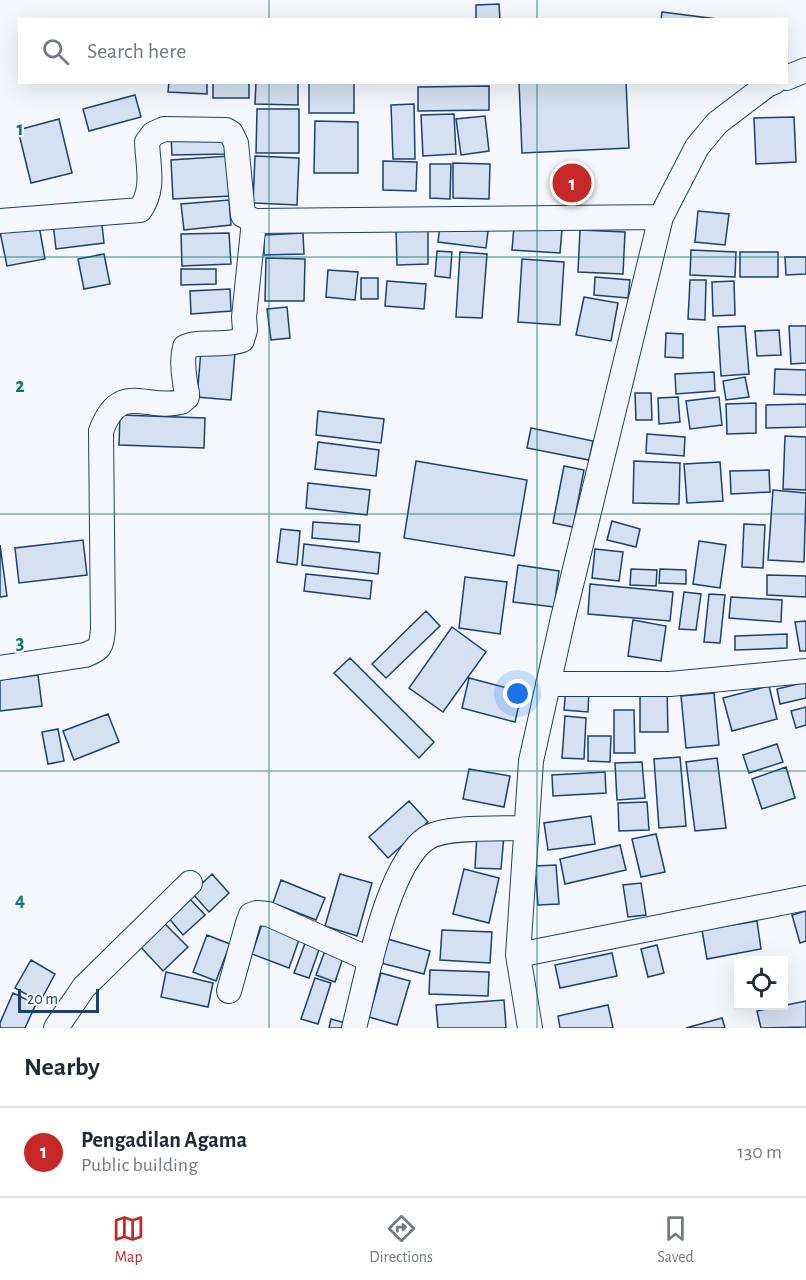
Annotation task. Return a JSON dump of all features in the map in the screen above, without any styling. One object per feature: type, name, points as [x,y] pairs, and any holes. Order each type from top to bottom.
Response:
[{"type":"street","points":[[788,77],[806,70]]},
{"type":"street","points":[[530,1028],[518,955],[531,761],[661,217],[697,147],[717,123],[769,84]]},
{"type":"street","points":[[0,221],[140,210],[148,199],[150,188],[147,142],[153,134],[164,129],[226,130],[231,133],[236,143],[243,215],[254,221],[661,217]]},
{"type":"street","points":[[0,668],[85,655],[97,650],[101,645],[104,630],[101,431],[113,408],[132,401],[176,403],[187,397],[183,356],[185,347],[192,344],[222,345],[242,340],[245,330],[244,317],[254,221]]},
{"type":"street","points":[[548,684],[670,684],[806,671]]},
{"type":"street","points":[[354,1028],[388,901],[399,873],[417,847],[427,838],[443,832],[526,828]]},
{"type":"street","points":[[56,1028],[84,987],[190,883]]},
{"type":"street","points":[[518,955],[806,898]]},
{"type":"street","points":[[229,991],[248,923],[251,915],[257,913],[268,914],[371,960]]},
{"type":"building","points":[[499,4],[500,18],[476,18],[476,5]]},
{"type":"building","points":[[662,12],[709,18],[661,18]]},
{"type":"building","points":[[169,84],[207,84],[207,94],[168,92]]},
{"type":"building","points":[[213,84],[249,84],[249,98],[213,98]]},
{"type":"building","points":[[256,84],[298,84],[298,105],[255,104]]},
{"type":"building","points":[[309,84],[354,84],[354,113],[309,113]]},
{"type":"building","points":[[519,84],[626,84],[629,148],[522,153]]},
{"type":"building","points":[[489,86],[489,110],[418,111],[418,87]]},
{"type":"building","points":[[135,95],[141,117],[89,131],[83,109]]},
{"type":"building","points":[[414,104],[415,159],[393,159],[391,105]]},
{"type":"building","points":[[257,109],[299,109],[299,153],[256,153]]},
{"type":"building","points":[[454,114],[456,154],[423,156],[421,115]]},
{"type":"building","points":[[485,116],[489,151],[461,155],[456,119]]},
{"type":"building","points":[[794,117],[796,162],[756,164],[754,118]]},
{"type":"building","points":[[59,119],[72,173],[31,183],[18,130]]},
{"type":"building","points":[[315,121],[358,122],[358,173],[314,173]]},
{"type":"building","points":[[228,134],[228,154],[172,155],[171,135]]},
{"type":"building","points":[[229,156],[231,196],[173,199],[171,160]]},
{"type":"building","points":[[255,156],[299,158],[297,205],[253,203]]},
{"type":"building","points":[[383,161],[417,162],[416,191],[383,190]]},
{"type":"building","points":[[453,163],[490,164],[489,199],[453,198]]},
{"type":"building","points":[[430,164],[451,164],[450,199],[430,198]]},
{"type":"building","points":[[229,200],[231,225],[184,230],[181,204]]},
{"type":"building","points":[[698,211],[729,214],[725,245],[695,242]]},
{"type":"building","points":[[101,216],[104,243],[56,249],[53,223]]},
{"type":"building","points":[[38,220],[45,259],[7,266],[0,232]]},
{"type":"building","points":[[440,225],[488,231],[486,248],[438,242]]},
{"type":"building","points":[[514,226],[562,229],[560,253],[512,250]]},
{"type":"building","points":[[396,229],[428,229],[428,264],[397,265]]},
{"type":"building","points":[[580,230],[625,232],[623,274],[578,272]]},
{"type":"building","points":[[229,233],[231,264],[182,266],[181,234]]},
{"type":"building","points":[[303,233],[304,254],[264,255],[264,235]]},
{"type":"building","points":[[691,250],[736,252],[735,277],[690,275]]},
{"type":"building","points":[[437,251],[452,252],[450,278],[435,276]]},
{"type":"building","points":[[460,252],[487,254],[482,318],[456,317]]},
{"type":"building","points":[[740,252],[778,252],[778,277],[740,277]]},
{"type":"building","points":[[104,254],[110,284],[84,289],[78,259]]},
{"type":"building","points":[[785,257],[806,257],[806,274],[786,275]]},
{"type":"building","points":[[266,258],[305,259],[304,301],[265,301]]},
{"type":"building","points":[[522,259],[564,262],[560,325],[518,322]]},
{"type":"building","points":[[181,269],[216,269],[216,284],[181,285]]},
{"type":"building","points":[[328,270],[358,272],[355,300],[326,297]]},
{"type":"building","points":[[595,277],[630,280],[628,298],[594,295]]},
{"type":"building","points":[[361,278],[378,278],[378,299],[361,299]]},
{"type":"building","points":[[690,280],[706,280],[705,320],[688,319]]},
{"type":"building","points":[[387,281],[426,284],[424,309],[385,306]]},
{"type":"building","points":[[734,281],[735,315],[713,316],[712,282]]},
{"type":"building","points":[[230,289],[231,311],[191,314],[190,291]]},
{"type":"building","points":[[584,297],[618,303],[611,341],[576,335]]},
{"type":"building","points":[[287,307],[290,338],[271,340],[267,309]]},
{"type":"building","points":[[745,326],[749,374],[721,376],[718,327]]},
{"type":"building","points":[[789,326],[806,326],[806,363],[791,364]]},
{"type":"building","points":[[779,330],[781,355],[757,356],[755,331]]},
{"type":"building","points":[[666,333],[683,334],[683,358],[665,357]]},
{"type":"building","points":[[201,350],[235,353],[231,400],[197,397]]},
{"type":"building","points":[[775,369],[806,370],[806,395],[774,394]]},
{"type":"building","points":[[714,372],[715,391],[676,394],[675,374]]},
{"type":"building","points":[[745,377],[749,397],[726,400],[723,381]]},
{"type":"building","points":[[635,393],[651,393],[652,420],[636,420]]},
{"type":"building","points":[[678,397],[680,422],[659,424],[658,398]]},
{"type":"building","points":[[719,397],[722,425],[690,429],[686,401]]},
{"type":"building","points":[[756,403],[756,433],[727,434],[726,404]]},
{"type":"building","points":[[806,404],[806,427],[766,428],[766,405]]},
{"type":"building","points":[[318,411],[384,419],[381,443],[316,435]]},
{"type":"building","points":[[120,415],[205,418],[204,448],[119,445]]},
{"type":"building","points":[[531,428],[593,441],[589,460],[527,448]]},
{"type":"building","points":[[647,434],[685,437],[684,456],[646,453]]},
{"type":"building","points":[[785,436],[806,437],[806,490],[783,489]]},
{"type":"building","points":[[318,442],[379,450],[376,476],[315,469]]},
{"type":"building","points":[[416,461],[527,480],[514,556],[404,538]]},
{"type":"building","points":[[634,461],[680,463],[679,504],[633,503]]},
{"type":"building","points":[[720,462],[723,501],[687,503],[684,464]]},
{"type":"building","points":[[564,466],[584,470],[573,527],[553,523]]},
{"type":"building","points":[[769,470],[770,492],[731,494],[730,471]]},
{"type":"building","points":[[308,483],[370,490],[367,515],[306,508]]},
{"type":"building","points":[[773,490],[806,493],[804,562],[768,560]]},
{"type":"building","points":[[612,521],[640,529],[636,547],[607,540]]},
{"type":"building","points":[[313,522],[360,525],[359,542],[312,538]]},
{"type":"building","points":[[744,524],[765,525],[763,568],[742,567]]},
{"type":"building","points":[[281,529],[300,531],[297,565],[277,562]]},
{"type":"building","points":[[83,540],[87,575],[19,583],[15,548]]},
{"type":"building","points":[[699,541],[726,545],[720,588],[693,584]]},
{"type":"building","points":[[304,544],[380,553],[378,574],[302,565]]},
{"type":"building","points":[[0,545],[7,596],[0,597]]},
{"type":"building","points":[[595,549],[623,552],[619,581],[592,578]]},
{"type":"building","points":[[518,565],[559,571],[554,607],[513,602]]},
{"type":"building","points":[[631,569],[657,570],[656,586],[630,585]]},
{"type":"building","points":[[660,569],[686,570],[686,584],[659,583]]},
{"type":"building","points":[[306,574],[372,581],[370,599],[304,591]]},
{"type":"building","points":[[767,575],[806,576],[806,597],[767,595]]},
{"type":"building","points":[[465,577],[507,582],[500,634],[459,628]]},
{"type":"building","points":[[590,584],[673,592],[670,621],[588,614]]},
{"type":"building","points":[[684,592],[701,594],[696,630],[679,629]]},
{"type":"building","points":[[709,594],[725,595],[720,643],[704,642]]},
{"type":"building","points":[[731,597],[782,600],[781,622],[729,618]]},
{"type":"building","points":[[426,611],[440,626],[386,678],[372,664]]},
{"type":"building","points":[[633,620],[666,626],[661,661],[628,656]]},
{"type":"building","points":[[806,621],[806,651],[800,651],[795,622]]},
{"type":"building","points":[[452,627],[486,652],[443,712],[409,688]]},
{"type":"building","points":[[787,634],[787,648],[735,650],[735,636]]},
{"type":"building","points":[[350,658],[434,742],[419,758],[334,673]]},
{"type":"building","points":[[38,675],[42,706],[0,711],[0,680]]},
{"type":"building","points":[[469,678],[522,692],[515,722],[462,708]]},
{"type":"building","points":[[806,682],[806,698],[780,704],[777,689]]},
{"type":"building","points":[[769,686],[777,719],[732,731],[723,698]]},
{"type":"building","points":[[566,688],[589,689],[588,712],[564,710]]},
{"type":"building","points":[[640,689],[667,689],[668,732],[640,732]]},
{"type":"building","points":[[714,693],[719,745],[686,748],[681,696]]},
{"type":"building","points":[[806,707],[806,725],[796,728],[791,711]]},
{"type":"building","points":[[614,710],[634,710],[635,753],[614,753]]},
{"type":"building","points":[[108,714],[119,742],[74,760],[63,731]]},
{"type":"building","points":[[565,716],[586,718],[584,759],[562,758]]},
{"type":"building","points":[[58,729],[64,761],[48,764],[42,732]]},
{"type":"building","points":[[588,736],[611,736],[610,762],[588,761]]},
{"type":"building","points":[[777,744],[783,762],[749,773],[743,755]]},
{"type":"building","points":[[680,757],[686,826],[659,828],[654,759]]},
{"type":"building","points":[[717,758],[726,828],[695,831],[686,762]]},
{"type":"building","points":[[642,762],[645,798],[617,800],[615,763]]},
{"type":"building","points":[[786,767],[795,798],[762,809],[752,779]]},
{"type":"building","points":[[469,769],[510,776],[504,807],[463,799]]},
{"type":"building","points":[[605,772],[606,793],[553,796],[552,775]]},
{"type":"building","points":[[409,801],[428,822],[388,858],[369,837]]},
{"type":"building","points":[[647,802],[649,830],[619,831],[618,803]]},
{"type":"building","points":[[591,816],[595,844],[548,850],[544,823]]},
{"type":"building","points":[[477,833],[504,835],[501,869],[475,868]]},
{"type":"building","points":[[656,834],[665,872],[641,877],[632,839]]},
{"type":"building","points":[[620,845],[626,870],[565,884],[560,859]]},
{"type":"building","points":[[556,865],[559,904],[538,905],[535,866]]},
{"type":"building","points":[[464,869],[499,878],[489,923],[453,914]]},
{"type":"building","points":[[212,874],[229,893],[209,912],[192,893]]},
{"type":"building","points":[[340,874],[372,883],[357,936],[325,926]]},
{"type":"building","points":[[281,880],[325,898],[316,920],[273,903]]},
{"type":"building","points":[[641,883],[646,915],[628,917],[623,885]]},
{"type":"building","points":[[188,897],[205,915],[183,935],[167,916]]},
{"type":"building","points":[[806,911],[806,941],[800,943],[792,915]]},
{"type":"building","points":[[160,919],[188,947],[163,971],[136,942]]},
{"type":"building","points":[[757,921],[761,949],[707,959],[702,930]]},
{"type":"building","points":[[262,924],[300,937],[289,968],[252,954]]},
{"type":"building","points":[[442,930],[492,932],[490,963],[440,960]]},
{"type":"building","points":[[207,935],[230,944],[216,981],[193,972]]},
{"type":"building","points":[[307,938],[321,944],[309,978],[294,973]]},
{"type":"building","points":[[384,938],[430,951],[424,974],[377,962]]},
{"type":"building","points":[[657,945],[664,973],[648,977],[641,949]]},
{"type":"building","points":[[326,948],[344,955],[335,982],[316,975]]},
{"type":"building","points":[[612,953],[617,976],[560,988],[555,965]]},
{"type":"building","points":[[31,960],[55,974],[40,1002],[15,988]]},
{"type":"building","points":[[430,970],[489,972],[488,996],[429,994]]},
{"type":"building","points":[[166,972],[213,983],[208,1007],[161,997]]},
{"type":"building","points":[[381,973],[410,981],[397,1025],[369,1017]]},
{"type":"building","points":[[315,978],[331,983],[318,1024],[301,1019]]},
{"type":"building","points":[[13,993],[36,1004],[25,1028],[0,1028],[0,1023]]},
{"type":"building","points":[[504,1000],[506,1028],[438,1028],[436,1005]]},
{"type":"building","points":[[806,1001],[806,1027],[761,1028],[757,1011],[788,1010],[788,1005]]},
{"type":"building","points":[[608,1005],[613,1028],[560,1028],[558,1016]]},
{"type":"building","points":[[722,1018],[725,1028],[686,1028]]},
{"type":"building","points":[[331,1019],[349,1024],[348,1028],[329,1028]]},
{"type":"place","name":"Pengadilan Agama","points":[[572,183]]}]
